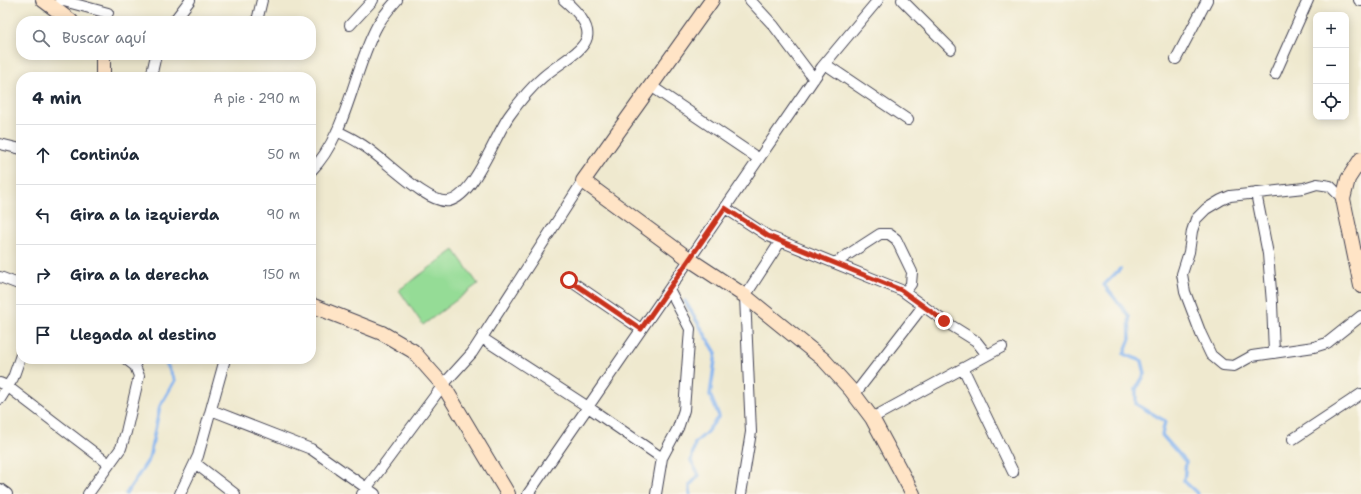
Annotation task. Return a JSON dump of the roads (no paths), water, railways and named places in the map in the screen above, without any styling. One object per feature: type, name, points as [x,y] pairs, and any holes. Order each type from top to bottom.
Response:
[{"type":"street","points":[[43,0],[64,16]]},
{"type":"street","points":[[60,0],[108,13]]},
{"type":"street","points":[[178,16],[190,0]]},
{"type":"street","points":[[258,16],[262,0]]},
{"type":"street","points":[[350,25],[373,0]]},
{"type":"street","points":[[316,165],[328,151],[337,131],[366,50],[376,28],[397,0]]},
{"type":"street","points":[[337,131],[362,144],[417,188],[432,198],[440,201],[449,201],[458,197],[467,189],[475,178],[505,123],[517,106],[542,77],[572,55],[585,43],[588,28],[585,22],[564,0]]},
{"type":"street","points":[[211,410],[311,449],[368,492],[443,385],[472,353],[583,181],[712,0]]},
{"type":"street","points":[[750,0],[774,26],[814,79]]},
{"type":"street","points":[[528,494],[814,79],[878,0]]},
{"type":"street","points":[[902,0],[951,49]]},
{"type":"street","points":[[1176,59],[1207,0]]},
{"type":"street","points":[[1275,74],[1308,0]]},
{"type":"street","points":[[103,60],[104,72]]},
{"type":"street","points":[[152,72],[155,60]]},
{"type":"street","points":[[826,64],[908,120]]},
{"type":"street","points":[[651,86],[759,159]]},
{"type":"street","points":[[0,144],[16,148]]},
{"type":"street","points":[[1361,159],[1348,179],[1343,199],[1361,286]]},
{"type":"street","points":[[583,181],[689,259],[745,296],[824,360],[872,418],[913,494]]},
{"type":"street","points":[[1343,199],[1330,186],[1317,184],[1304,188],[1230,196],[1221,200],[1206,209],[1196,219],[1192,230],[1189,252],[1182,274],[1185,292],[1200,334],[1211,355],[1223,365],[1234,366],[1252,356],[1314,347],[1328,343],[1361,316]]},
{"type":"street","points":[[1256,193],[1268,254],[1274,353]]},
{"type":"street","points":[[725,208],[768,236],[780,242],[905,292],[944,321],[976,341],[987,355]]},
{"type":"street","points":[[835,263],[880,234],[888,234],[896,240],[912,272],[910,284],[905,292]]},
{"type":"street","points":[[741,494],[752,432],[745,296],[780,242]]},
{"type":"street","points":[[0,277],[16,283]]},
{"type":"street","points":[[569,280],[641,329]]},
{"type":"street","points":[[656,494],[662,458],[678,428],[684,410],[690,329],[669,289]]},
{"type":"street","points":[[854,395],[923,306]]},
{"type":"street","points":[[316,307],[382,333],[413,351],[443,385],[508,494]]},
{"type":"street","points":[[482,338],[588,407],[662,458]]},
{"type":"street","points":[[872,418],[1002,346]]},
{"type":"street","points":[[0,399],[4,385],[13,378],[18,364]]},
{"type":"street","points":[[88,494],[121,448],[139,376],[135,366],[132,364]]},
{"type":"street","points":[[180,494],[198,456],[224,364]]},
{"type":"street","points":[[963,368],[1013,472]]},
{"type":"street","points":[[4,385],[110,464]]},
{"type":"street","points":[[1293,439],[1361,394]]},
{"type":"street","points":[[195,463],[235,494]]},
{"type":"street","points":[[0,489],[7,494]]},
{"type":"waterway","points":[[1120,269],[1104,285],[1129,316],[1130,339],[1124,354],[1142,361],[1145,374],[1136,389],[1136,404],[1165,421],[1162,435],[1186,462],[1184,481],[1198,494]]},
{"type":"waterway","points":[[685,301],[716,353],[710,395],[719,416],[706,433],[695,443],[691,461],[699,475],[690,485],[690,494]]},
{"type":"waterway","points":[[126,494],[149,459],[160,406],[175,380],[167,364]]}]
